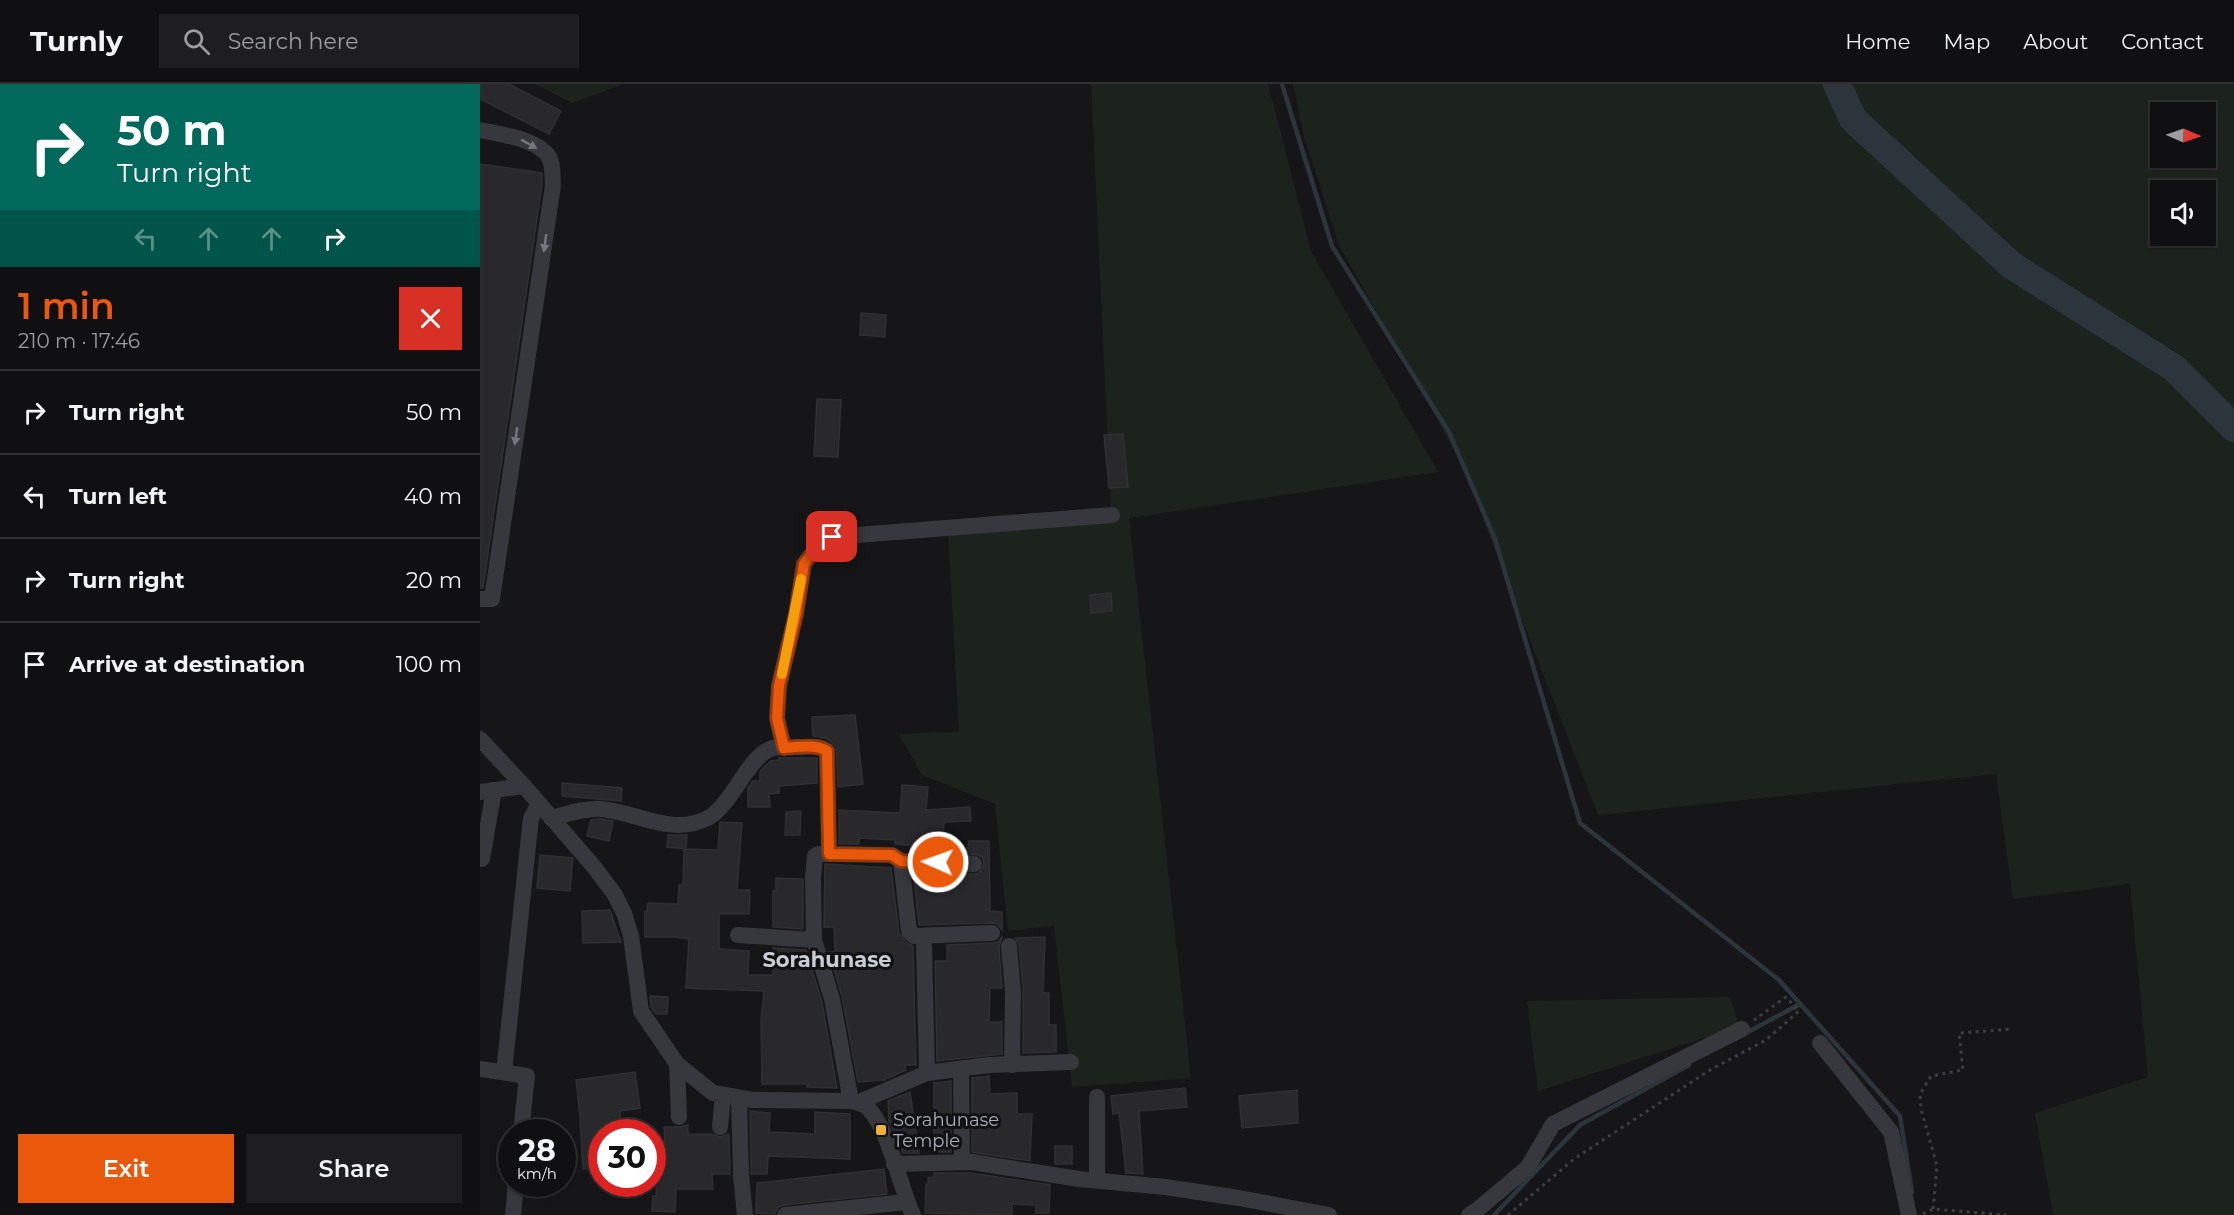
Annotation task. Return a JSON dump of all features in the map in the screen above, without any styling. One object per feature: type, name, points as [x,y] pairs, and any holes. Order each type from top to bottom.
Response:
[{"type":"street","points":[[480,130],[518,138],[546,154],[552,167],[553,185],[492,600],[480,598]]},
{"type":"street","points":[[784,748],[777,718],[779,686],[796,614],[804,564],[820,543],[832,537],[1112,515]]},
{"type":"street","points":[[480,739],[595,868],[615,895],[624,913],[631,936],[641,1011],[677,1064],[713,1093],[753,1100],[855,1102],[867,1107],[882,1130],[910,1208],[785,1215]]},
{"type":"street","points":[[551,818],[583,809],[602,808],[654,823],[694,823],[709,817],[727,800],[763,753],[774,748],[824,748],[827,751],[829,854]]},
{"type":"street","points":[[482,859],[487,791],[524,786]]},
{"type":"street","points":[[504,1072],[531,818],[539,804]]},
{"type":"street","points":[[855,1102],[832,999],[814,940],[813,863],[816,856],[819,854],[892,855],[901,861],[974,864]]},
{"type":"street","points":[[901,861],[910,934],[914,936],[993,933]]},
{"type":"street","points":[[738,935],[814,940]]},
{"type":"street","points":[[924,946],[927,1072]]},
{"type":"street","points":[[1009,946],[1013,992],[1012,1065]]},
{"type":"street","points":[[1469,1215],[1528,1167],[1552,1125],[1742,1029]]},
{"type":"street","points":[[1820,1043],[1891,1132],[1909,1215]]},
{"type":"street","points":[[855,1102],[927,1072],[1071,1062]]},
{"type":"street","points":[[677,1064],[679,1117]]},
{"type":"street","points":[[960,1069],[962,1162]]},
{"type":"street","points":[[480,1070],[527,1076],[522,1119]]},
{"type":"street","points":[[720,1127],[731,1096]]},
{"type":"street","points":[[731,1096],[745,1215]]},
{"type":"street","points":[[1097,1097],[1097,1180]]},
{"type":"street","points":[[894,1164],[962,1162],[1239,1198],[1329,1215]]},
{"type":"street","points":[[513,1215],[515,1197]]},
{"type":"street","points":[[1239,1198],[1243,1215]]},
{"type":"path","points":[[1508,1215],[1574,1159],[1710,1070],[1766,1040],[1799,1011],[1786,997],[1742,1029]]},
{"type":"path","points":[[1933,1209],[1937,1166],[1921,1109],[1920,1094],[1931,1076],[1964,1070],[1959,1033],[2013,1029]]},
{"type":"path","points":[[1921,1215],[1933,1209],[2006,1215]]},
{"type":"shaded area","points":[[535,84],[624,84],[572,103]]},
{"type":"shaded area","points":[[1091,84],[1268,84],[1311,251],[1438,472],[1129,518],[1191,1078],[1072,1087],[1054,926],[1008,931],[995,804],[922,775],[899,734],[959,732],[948,529],[1111,510]]},
{"type":"shaded area","points":[[1293,84],[2234,84],[2234,1215],[2053,1215],[2035,1113],[2148,1077],[2130,884],[2013,899],[1996,774],[1598,815],[1460,460],[1339,245],[1304,137]]},
{"type":"shaded area","points":[[1730,997],[1739,1027],[1538,1091],[1527,1001]]},
{"type":"building","points":[[480,84],[509,84],[561,111],[549,134],[480,99]]},
{"type":"building","points":[[480,164],[542,173],[483,588],[480,588]]},
{"type":"building","points":[[861,313],[886,315],[885,337],[860,335]]},
{"type":"building","points":[[817,399],[841,400],[838,457],[814,456]]},
{"type":"building","points":[[1123,434],[1128,487],[1109,488],[1104,435]]},
{"type":"building","points":[[1111,593],[1112,611],[1091,613],[1090,595]]},
{"type":"building","points":[[855,715],[863,784],[838,787],[836,747],[828,739],[813,736],[812,717]]},
{"type":"building","points":[[779,758],[817,758],[817,783],[779,786],[779,793],[769,794],[770,807],[748,807],[748,788],[753,781],[760,781],[760,772],[764,767]]},
{"type":"building","points":[[562,783],[622,788],[621,801],[562,796]]},
{"type":"building","points":[[902,785],[928,787],[926,810],[970,807],[971,821],[944,822],[943,846],[968,848],[969,841],[989,841],[990,911],[1002,912],[1002,930],[997,924],[992,923],[919,925],[913,872],[978,874],[984,865],[979,855],[910,851],[910,845],[895,844],[895,840],[859,838],[859,844],[839,844],[839,810],[900,813]]},
{"type":"building","points":[[801,811],[800,835],[785,835],[786,812]]},
{"type":"building","points":[[591,820],[613,821],[609,841],[587,836]]},
{"type":"building","points":[[720,822],[742,823],[737,890],[750,890],[749,914],[719,914],[719,949],[749,951],[748,975],[773,975],[773,948],[806,950],[822,1002],[837,1088],[807,1087],[808,1084],[762,1084],[761,1021],[764,991],[686,988],[689,939],[645,937],[645,911],[647,911],[648,903],[678,904],[679,885],[683,885],[684,849],[718,850]]},
{"type":"building","points":[[668,835],[687,835],[686,849],[667,847]]},
{"type":"building","points":[[540,855],[573,858],[570,891],[537,888]]},
{"type":"building","points":[[825,864],[891,868],[899,933],[907,943],[913,946],[916,1065],[905,1065],[906,1070],[884,1080],[858,1082],[842,997],[829,952],[835,952],[834,927],[824,927]]},
{"type":"building","points":[[776,878],[803,879],[803,929],[773,927],[773,891],[776,891]]},
{"type":"building","points":[[610,910],[621,942],[583,943],[582,911]]},
{"type":"building","points":[[1002,937],[999,947],[1002,988],[990,988],[989,1022],[1002,1022],[1002,1054],[937,1061],[935,961],[947,961],[947,945],[992,943],[998,942]]},
{"type":"building","points":[[1045,937],[1043,993],[1049,993],[1049,1025],[1056,1025],[1056,1052],[1023,1053],[1023,989],[1019,945],[1015,938]]},
{"type":"building","points":[[650,996],[668,997],[667,1014],[656,1014],[651,1007]]},
{"type":"building","points":[[635,1072],[640,1108],[620,1111],[620,1119],[588,1119],[588,1169],[583,1169],[576,1080]]},
{"type":"building","points":[[989,1076],[990,1094],[1017,1093],[1017,1114],[1032,1114],[1030,1161],[972,1152],[972,1078]]},
{"type":"building","points":[[951,1081],[951,1152],[934,1152],[934,1083]]},
{"type":"building","points":[[1185,1088],[1187,1107],[1139,1111],[1143,1174],[1126,1173],[1119,1113],[1113,1114],[1111,1096]]},
{"type":"building","points":[[1297,1090],[1298,1123],[1242,1128],[1239,1096]]},
{"type":"building","points":[[910,1092],[919,1153],[903,1153],[889,1121],[888,1101]]},
{"type":"building","points":[[750,1111],[770,1113],[769,1132],[815,1134],[815,1112],[850,1114],[850,1159],[768,1156],[767,1174],[751,1174]]},
{"type":"building","points":[[688,1125],[688,1134],[712,1134],[720,1137],[729,1134],[730,1174],[712,1174],[713,1189],[676,1189],[675,1212],[652,1211],[653,1197],[666,1197],[666,1127]]},
{"type":"building","points":[[1055,1146],[1072,1146],[1072,1164],[1055,1164]]},
{"type":"building","points":[[884,1169],[887,1194],[784,1205],[778,1207],[775,1214],[756,1213],[757,1183]]},
{"type":"building","points":[[934,1173],[971,1173],[1050,1185],[1049,1213],[1036,1213],[1036,1205],[1012,1204],[1012,1215],[925,1213],[926,1184],[928,1184],[928,1178],[934,1177]]},
{"type":"waterway","points":[[1282,84],[1332,246],[1449,432],[1495,539],[1580,823],[1779,980],[1900,1116],[1912,1192]]},
{"type":"waterway","points":[[1837,84],[1853,119],[2011,265],[2174,368],[2234,428]]},
{"type":"waterway","points":[[1746,1033],[1800,1004]]},
{"type":"waterway","points":[[1494,1215],[1580,1125],[1689,1065]]},
{"type":"slow traffic","points":[[782,674],[796,614],[801,579]]},
{"type":"place","name":"Sorahunase Temple","points":[[881,1130]]},
{"type":"district","name":"Sorahunase","points":[[827,960]]},
{"type":"route","points":[[832,537],[820,543],[804,564],[796,614],[779,686],[777,718],[784,748],[815,747],[824,748],[827,751],[829,854],[892,855],[901,861],[938,862]]}]
